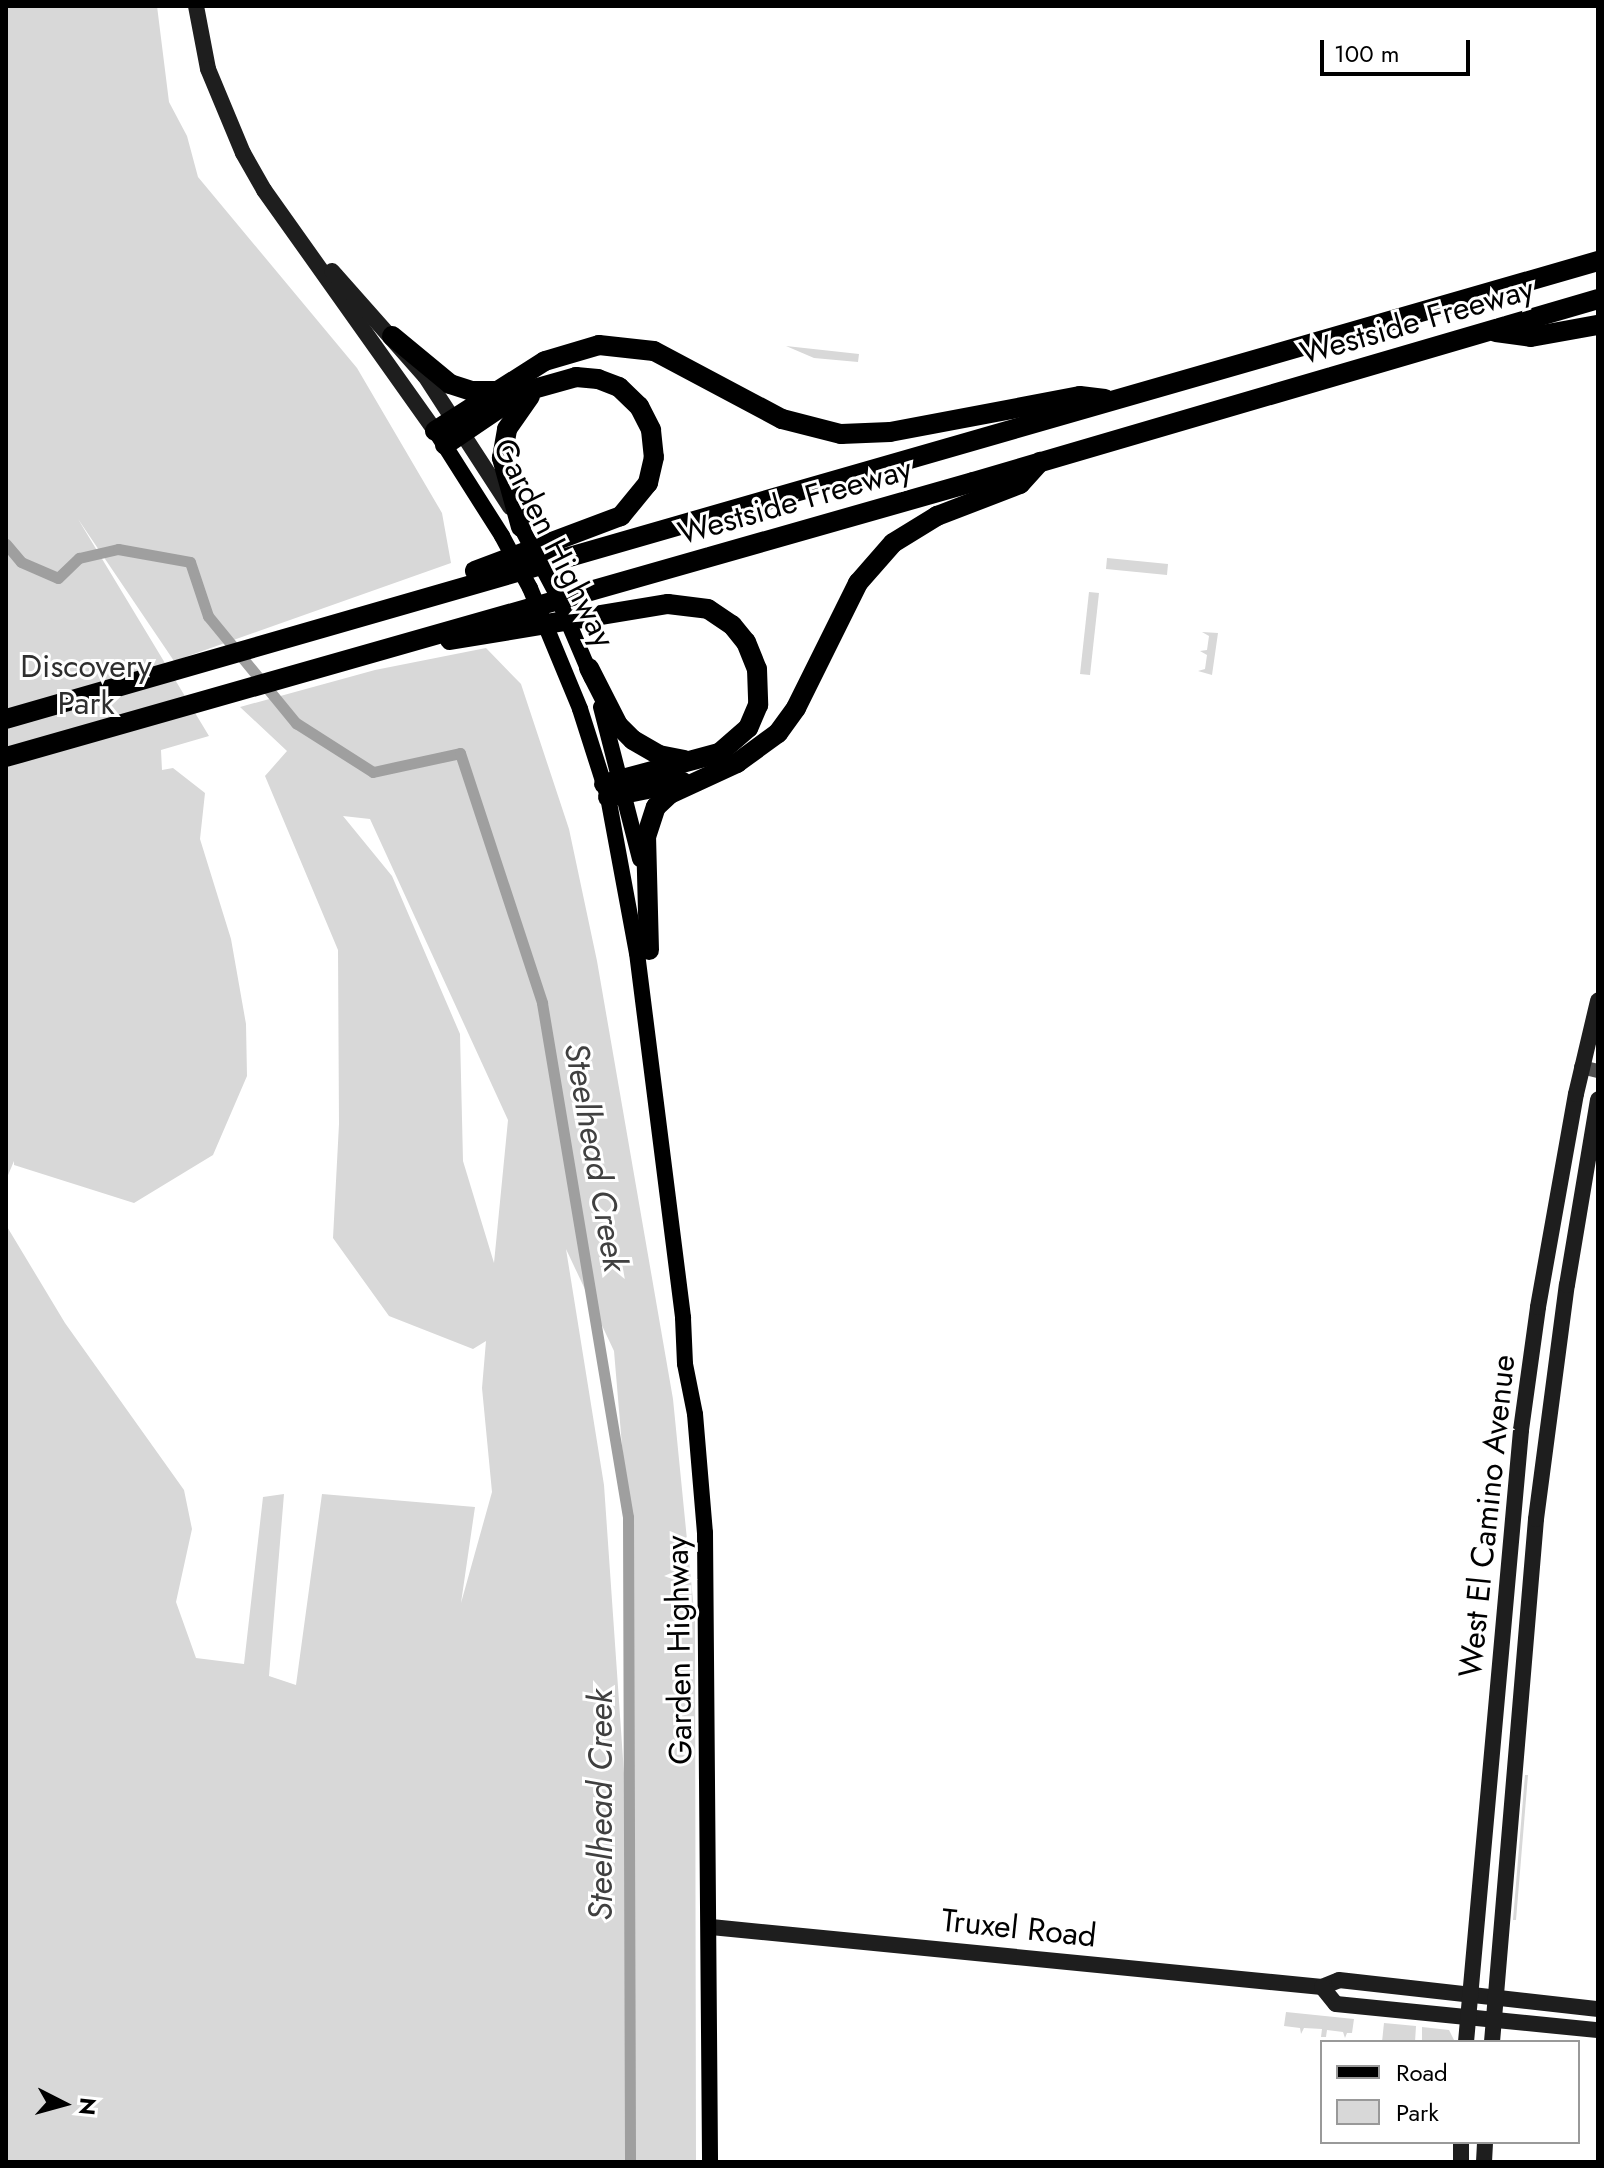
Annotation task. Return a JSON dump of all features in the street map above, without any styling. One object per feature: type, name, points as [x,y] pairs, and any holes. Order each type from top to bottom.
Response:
[{"type":"highway","name":"Westside Freeway","points":[[6,719],[329,625],[577,544],[1117,401],[1598,261]]},
{"type":"highway","name":"Westside Freeway","points":[[6,757],[1598,299]]},
{"type":"highway","points":[[1489,331],[1531,337],[1598,325]]},
{"type":"highway","points":[[392,336],[450,384],[471,391],[495,391]]},
{"type":"highway","points":[[440,438],[495,391],[568,351],[618,344],[671,357],[782,419],[841,434],[890,432],[1080,396],[1117,401]]},
{"type":"highway","points":[[458,424],[523,392],[551,383],[589,378],[619,387],[639,406],[654,443],[648,483],[632,507],[577,544]]},
{"type":"highway","points":[[521,527],[504,471],[503,444],[521,405],[551,383]]},
{"type":"highway","points":[[615,788],[737,763],[778,733],[796,708],[858,583],[893,543],[937,516],[1020,484],[1040,462]]},
{"type":"highway","points":[[367,653],[668,604],[693,605],[720,615],[746,642],[759,683],[754,716],[731,746],[663,799],[647,826],[649,950]]},
{"type":"highway","points":[[589,668],[618,725],[633,740],[659,755],[697,770]]},
{"type":"main road","name":"Garden Highway","points":[[196,6],[208,69],[230,127],[264,190],[440,438],[530,588],[615,788],[642,870],[660,1140]]},
{"type":"main road","name":"Garden Highway","points":[[287,223],[392,336],[458,424],[521,527],[555,591],[589,668],[615,788],[683,1318],[685,1364],[695,1414],[705,1533],[711,1927],[710,2162]]},
{"type":"main road","name":"West El Camino Avenue","points":[[1466,2040],[1521,1430],[1538,1311],[1590,1069],[1598,1001]]},
{"type":"main road","name":"West El Camino Avenue","points":[[1492,2040],[1536,1519],[1567,1285],[1598,1100]]},
{"type":"main road","name":"Truxel Road","points":[[711,1927],[1322,1987],[1339,1980],[1598,2009]]},
{"type":"main road","name":"Truxel Road","points":[[1322,1987],[1336,2004],[1598,2030]]},
{"type":"green space","name":"Discovery Park","points":[[6,6],[157,6],[169,102],[187,136],[198,177],[357,368],[442,513],[451,563],[174,661],[78,519],[209,736],[161,750],[162,770],[173,768],[205,793],[200,839],[231,939],[246,1024],[247,1076],[213,1155],[134,1203],[14,1165],[14,1161],[6,1180]]},
{"type":"green space","points":[[786,346],[859,354],[858,362],[814,358]]},
{"type":"green space","points":[[1107,558],[1168,564],[1167,575],[1106,569]]},
{"type":"green space","points":[[1089,592],[1099,593],[1090,675],[1080,674]]},
{"type":"green space","points":[[1202,632],[1218,633],[1212,675],[1198,671],[1205,669],[1207,655],[1200,651],[1207,650],[1209,636]]},
{"type":"green space","points":[[486,648],[521,684],[569,829],[597,961],[673,1399],[695,1620],[696,2162],[6,2162],[6,1225],[65,1323],[184,1490],[192,1529],[176,1602],[196,1658],[244,1664],[263,1497],[284,1494],[269,1676],[296,1685],[322,1494],[475,1507],[461,1603],[492,1492],[482,1388],[486,1341],[473,1349],[389,1316],[333,1238],[339,1124],[338,950],[265,776],[287,751],[240,707],[375,670]],"holes":[[[343,816],[370,819],[508,1120],[494,1263],[463,1161],[460,1034],[392,876]],[[566,1249],[614,1351],[628,1517],[633,1903],[604,1485]]]},
{"type":"green space","points":[[1525,1775],[1528,1775],[1516,1920],[1513,1920]]},
{"type":"green space","points":[[1286,2012],[1354,2019],[1352,2033],[1347,2033],[1345,2038],[1343,2032],[1327,2030],[1326,2037],[1321,2037],[1322,2029],[1304,2028],[1301,2034],[1300,2028],[1284,2026]]},
{"type":"green space","points":[[1384,2023],[1416,2026],[1415,2040],[1382,2040]]},
{"type":"green space","points":[[1422,2027],[1449,2030],[1454,2040],[1422,2040]]},
{"type":"waterway","name":"Steelhead Creek","points":[[6,544],[21,562],[58,578],[79,558],[118,549],[190,562],[208,616],[296,723],[373,772],[460,753],[542,1003],[628,1517],[630,2162]]}]
